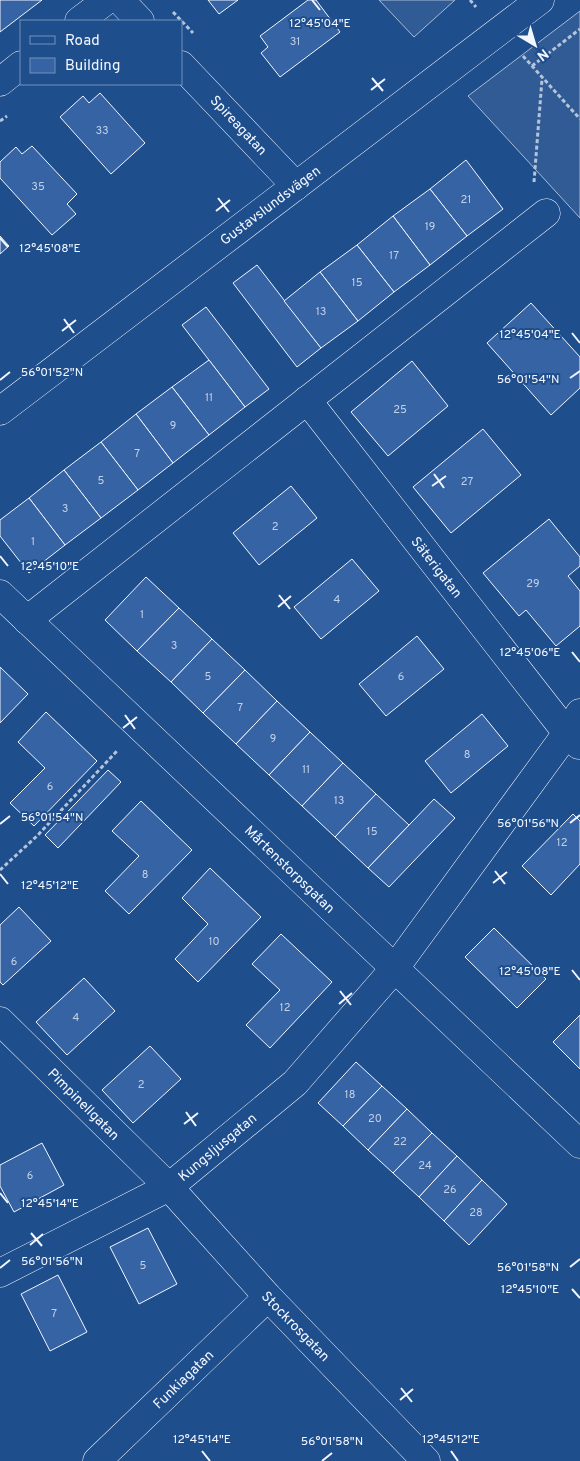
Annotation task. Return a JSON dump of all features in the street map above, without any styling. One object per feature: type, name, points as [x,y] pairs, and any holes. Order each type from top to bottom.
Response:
[{"type":"street","points":[[80,20],[107,0]]},
{"type":"street","points":[[120,0],[139,20]]},
{"type":"street","name":"Gustavslundsvägen","points":[[0,410],[540,0]]},
{"type":"street","points":[[0,82],[20,66]]},
{"type":"street","name":"Spireagatan","points":[[182,66],[296,186]]},
{"type":"street","points":[[27,620],[538,219]]},
{"type":"street","name":"Säterigatan","points":[[307,400],[576,730],[395,968]]},
{"type":"street","name":"Mårtenstorpsgatan","points":[[0,594],[580,1144]]},
{"type":"street","name":"Kungsljusgatan","points":[[0,1273],[169,1187],[295,1083],[395,968]]},
{"type":"street","name":"Pimpinellgatan","points":[[0,1021],[169,1187]]},
{"type":"street","name":"Stockrosgatan","points":[[169,1187],[268,1297],[426,1461]]},
{"type":"street","name":"Funkiagatan","points":[[97,1461],[268,1297]]},
{"type":"path","points":[[532,66],[580,29]]},
{"type":"path","points":[[521,55],[580,119]]},
{"type":"path","points":[[538,219],[542,78]]},
{"type":"path","points":[[0,870],[37,836],[140,727]]},
{"type":"shaded area","points":[[379,0],[455,0],[414,37]]},
{"type":"shaded area","points":[[580,11],[580,218],[468,96]]},
{"type":"building","points":[[0,0],[42,0],[0,32]]},
{"type":"building","points":[[208,0],[238,0],[219,14]]},
{"type":"building","points":[[308,0],[316,0],[340,32],[280,77],[261,53],[268,47],[260,36]]},
{"type":"building","points":[[100,93],[145,143],[111,174],[60,117],[83,96],[89,103]]},
{"type":"building","points":[[32,146],[77,194],[67,204],[76,214],[52,235],[0,178],[0,162],[16,147],[22,154]]},
{"type":"building","points":[[466,160],[503,209],[467,236],[430,189]]},
{"type":"building","points":[[430,189],[467,236],[430,265],[393,216]]},
{"type":"building","points":[[393,216],[430,265],[394,292],[357,245]]},
{"type":"building","points":[[0,236],[9,246],[0,254]]},
{"type":"building","points":[[357,245],[394,292],[358,321],[320,272]]},
{"type":"building","points":[[257,265],[321,348],[297,367],[233,283]]},
{"type":"building","points":[[320,272],[358,321],[321,348],[284,301]]},
{"type":"building","points":[[531,303],[580,357],[580,388],[551,415],[487,343]]},
{"type":"building","points":[[206,307],[269,389],[245,407],[182,325]]},
{"type":"building","points":[[209,360],[245,407],[209,435],[172,387]]},
{"type":"building","points":[[412,361],[448,406],[388,456],[351,412]]},
{"type":"building","points":[[172,387],[209,435],[173,463],[136,414]]},
{"type":"building","points":[[136,414],[173,463],[138,490],[101,442]]},
{"type":"building","points":[[483,429],[521,475],[451,533],[413,487]]},
{"type":"building","points":[[101,442],[138,490],[101,518],[64,470]]},
{"type":"building","points":[[64,470],[101,518],[65,545],[29,498]]},
{"type":"building","points":[[291,486],[317,518],[259,565],[233,533]]},
{"type":"building","points":[[29,498],[65,545],[29,573],[0,536],[0,520]]},
{"type":"building","points":[[549,519],[580,557],[580,566],[568,576],[580,591],[580,626],[556,646],[526,610],[519,616],[483,573]]},
{"type":"building","points":[[352,559],[379,591],[321,639],[294,607]]},
{"type":"building","points":[[146,577],[179,608],[137,651],[105,620]]},
{"type":"building","points":[[179,608],[212,639],[171,682],[137,651]]},
{"type":"building","points":[[417,636],[444,669],[386,716],[359,684]]},
{"type":"building","points":[[212,639],[245,670],[203,713],[171,682]]},
{"type":"building","points":[[0,667],[28,694],[0,723]]},
{"type":"building","points":[[245,670],[277,701],[236,744],[203,713]]},
{"type":"building","points":[[277,701],[310,732],[269,775],[236,744]]},
{"type":"building","points":[[46,712],[97,761],[34,826],[10,803],[45,768],[18,742]]},
{"type":"building","points":[[482,714],[508,746],[451,793],[425,761]]},
{"type":"building","points":[[310,732],[343,763],[302,806],[269,775]]},
{"type":"building","points":[[343,763],[376,794],[335,837],[302,806]]},
{"type":"building","points":[[108,770],[121,782],[58,848],[45,835]]},
{"type":"building","points":[[376,794],[409,825],[368,868],[335,837]]},
{"type":"building","points":[[434,799],[455,818],[389,887],[368,868]]},
{"type":"building","points":[[141,801],[192,850],[129,914],[105,891],[139,856],[112,831]]},
{"type":"building","points":[[573,814],[580,821],[580,864],[551,895],[522,866]]},
{"type":"building","points":[[210,868],[261,917],[198,982],[175,959],[208,924],[182,898]]},
{"type":"building","points":[[19,907],[51,941],[3,985],[0,982],[0,925]]},
{"type":"building","points":[[494,928],[546,979],[517,1008],[465,957]]},
{"type":"building","points":[[281,934],[332,982],[270,1048],[246,1025],[280,990],[252,964]]},
{"type":"building","points":[[84,978],[115,1011],[67,1055],[36,1022]]},
{"type":"building","points":[[580,1015],[580,1069],[553,1042]]},
{"type":"building","points":[[150,1046],[181,1079],[133,1123],[102,1090]]},
{"type":"building","points":[[356,1062],[382,1086],[343,1126],[318,1103]]},
{"type":"building","points":[[382,1086],[407,1109],[368,1150],[343,1126]]},
{"type":"building","points":[[407,1109],[432,1133],[393,1173],[368,1150]]},
{"type":"building","points":[[432,1133],[457,1156],[419,1197],[393,1173]]},
{"type":"building","points":[[42,1143],[64,1185],[14,1212],[0,1186],[0,1165]]},
{"type":"building","points":[[457,1156],[482,1180],[444,1221],[419,1197]]},
{"type":"building","points":[[482,1180],[507,1204],[469,1245],[444,1221]]},
{"type":"building","points":[[148,1228],[177,1284],[139,1304],[110,1247]]},
{"type":"building","points":[[58,1275],[87,1332],[50,1351],[21,1294]]}]
